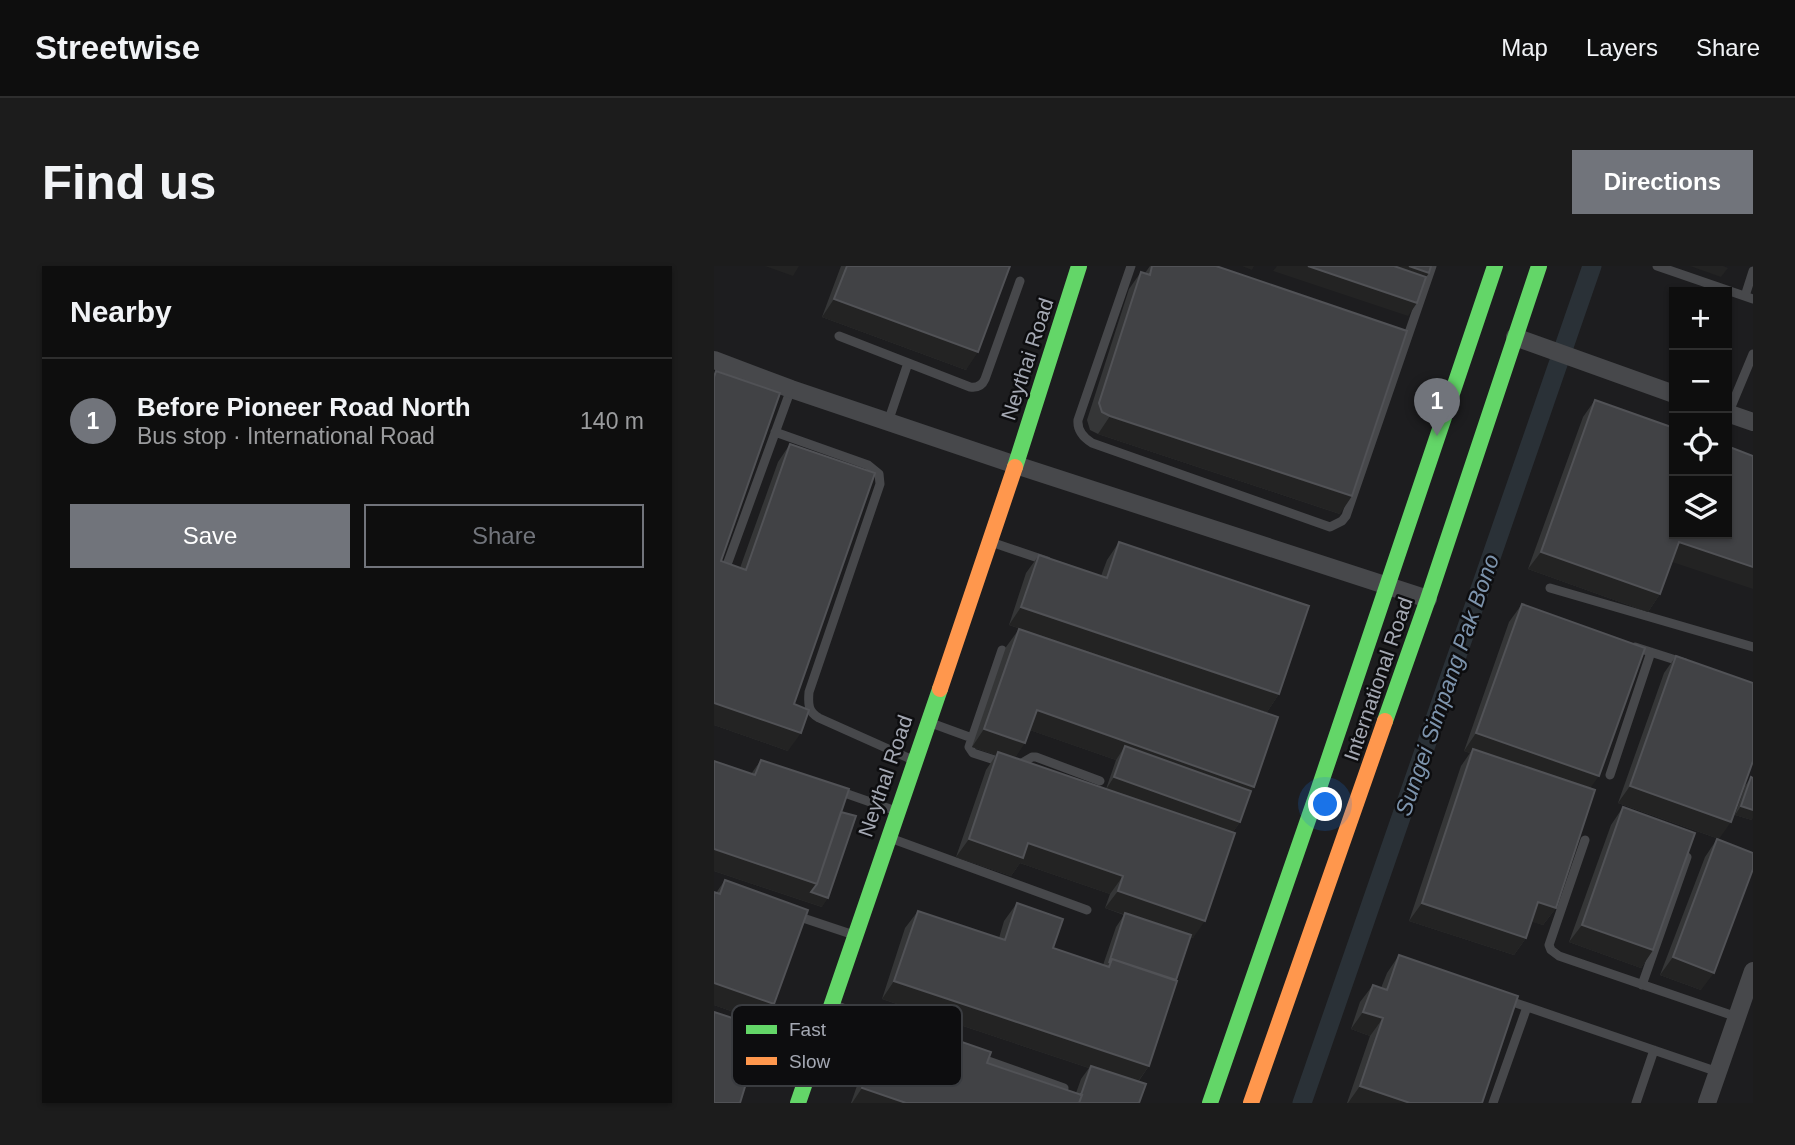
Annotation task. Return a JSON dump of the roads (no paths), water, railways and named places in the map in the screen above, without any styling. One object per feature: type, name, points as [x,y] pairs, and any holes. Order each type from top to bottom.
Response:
[{"type":"main road","name":"Neythai Road","points":[[1016,465],[1079,266]]},
{"type":"main road","name":"International Road","points":[[1210,1103],[1495,266]]},
{"type":"main road","name":"International Road","points":[[1251,1103],[1429,599],[1539,266]]},
{"type":"main road","name":"Neythal Road","points":[[832,1004],[1016,465]]},
{"type":"main road","name":"Neythal Road","points":[[798,1103],[804,1086]]},
{"type":"street","points":[[1515,337],[1669,392]]},
{"type":"street","points":[[714,360],[791,389],[1016,465],[1429,599]]},
{"type":"street","points":[[1732,415],[1753,422]]},
{"type":"street","points":[[1707,1103],[1753,971]]},
{"type":"lane","points":[[1131,266],[1078,421],[1078,429],[1091,443],[1330,527],[1346,516],[1432,266]]},
{"type":"lane","points":[[1657,266],[1749,298],[1753,271]]},
{"type":"lane","points":[[839,336],[974,388],[982,384],[1020,281]]},
{"type":"lane","points":[[1394,334],[1407,339]]},
{"type":"lane","points":[[1732,402],[1753,354]]},
{"type":"lane","points":[[888,422],[908,363]]},
{"type":"lane","points":[[728,562],[791,389]]},
{"type":"lane","points":[[775,432],[868,465],[879,474],[880,484],[808,692],[808,702],[810,710],[819,718],[914,761]]},
{"type":"lane","points":[[989,542],[1056,564]]},
{"type":"lane","points":[[1550,587],[1753,647]]},
{"type":"lane","points":[[1625,643],[1689,665]]},
{"type":"lane","points":[[1002,650],[969,747],[973,753],[1018,766],[1036,757],[1100,781]]},
{"type":"lane","points":[[1610,775],[1651,652]]},
{"type":"lane","points":[[927,722],[972,737]]},
{"type":"lane","points":[[832,789],[897,812]]},
{"type":"lane","points":[[888,838],[1087,910]]},
{"type":"lane","points":[[1585,840],[1549,944],[1551,950],[1559,956],[1737,1017]]},
{"type":"lane","points":[[1642,985],[1687,857]]},
{"type":"lane","points":[[778,909],[855,936]]},
{"type":"lane","points":[[1492,995],[1718,1072]]},
{"type":"lane","points":[[1493,1103],[1527,1007]]},
{"type":"lane","points":[[1636,1103],[1654,1050]]},
{"type":"lane","points":[[964,1052],[1064,1088]]},
{"type":"waterway","name":"Sungei Simpang Pak Bono","points":[[1302,1103],[1592,266]]},
{"type":"place","name":"Before Pioneer Road North","points":[[1437,436]]}]
